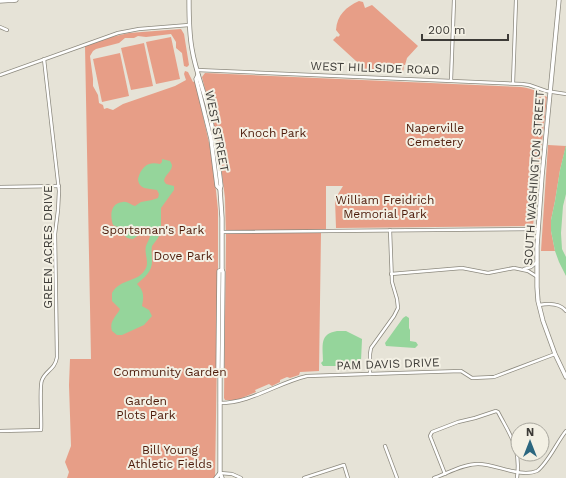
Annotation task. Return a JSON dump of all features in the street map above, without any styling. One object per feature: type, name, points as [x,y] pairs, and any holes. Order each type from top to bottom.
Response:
[{"type":"street","points":[[0,1],[16,0]]},
{"type":"street","name":"WEST STREET","points":[[189,0],[192,50],[198,75],[196,79],[211,139],[218,186],[220,189],[223,272],[222,370],[220,372],[220,473],[222,478]]},
{"type":"street","points":[[451,80],[454,0]]},
{"type":"street","points":[[512,83],[516,0]]},
{"type":"street","name":"SOUTH WASHINGTON STREET","points":[[559,0],[538,229],[537,277],[539,305],[555,354],[566,377]]},
{"type":"street","points":[[0,75],[122,32],[149,28],[190,25]]},
{"type":"street","points":[[0,27],[7,30]]},
{"type":"street","name":"GREEN ACRES DRIVE","points":[[0,431],[41,430],[41,380],[48,371],[55,366],[57,357],[55,234],[59,205],[59,186],[44,59]]},
{"type":"street","name":"WEST HILLSIDE ROAD","points":[[196,70],[512,83],[529,85],[551,92],[566,94]]},
{"type":"street","points":[[0,187],[59,186]]},
{"type":"street","points":[[222,232],[538,229]]},
{"type":"street","points":[[370,374],[371,348],[398,308],[397,299],[392,286],[390,230]]},
{"type":"street","points":[[523,269],[531,267],[537,262]]},
{"type":"street","points":[[391,274],[462,268],[488,274],[510,268],[523,269],[532,272],[537,277]]},
{"type":"street","points":[[539,305],[557,305],[566,311]]},
{"type":"street","name":"PAM DAVIS DRIVE","points":[[220,403],[238,402],[294,379],[307,376],[461,371],[472,378],[494,377],[555,354]]},
{"type":"street","points":[[445,474],[430,436],[431,433],[435,430],[458,422],[480,417],[496,411],[498,412],[516,448],[518,457],[517,478]]},
{"type":"street","points":[[434,478],[462,467],[481,464],[502,471],[528,475],[538,470],[566,431]]},
{"type":"street","points":[[385,446],[397,478]]},
{"type":"street","points":[[304,478],[344,466],[348,478]]},
{"type":"street","points":[[216,478],[220,473],[232,474],[241,478]]},
{"type":"green space","points":[[359,1],[363,2],[365,8],[372,5],[418,46],[407,58],[403,73],[368,72],[333,40],[340,35],[336,30],[340,16],[346,9]]},
{"type":"green space","points":[[181,29],[184,34],[189,65],[187,67],[184,66],[182,53],[176,48],[176,42],[171,34],[125,38],[119,43],[96,49],[90,56],[93,86],[98,95],[99,103],[103,105],[104,109],[107,108],[113,110],[123,104],[175,86],[186,80],[184,74],[185,71],[188,72],[193,82],[195,81],[210,147],[218,210],[215,478],[67,478],[69,472],[65,462],[71,446],[69,385],[70,359],[91,359],[85,46],[107,38],[129,33]]},
{"type":"green space","points":[[171,37],[180,79],[156,84],[146,42]]},
{"type":"green space","points":[[144,43],[153,86],[131,90],[121,48]]},
{"type":"green space","points":[[120,53],[129,96],[102,102],[93,59]]},
{"type":"green space","points":[[205,73],[521,87],[538,92],[547,97],[533,226],[336,228],[335,199],[343,186],[326,186],[326,233],[321,233],[319,371],[300,372],[299,375],[290,378],[287,377],[272,386],[269,384],[255,390],[256,392],[237,400],[225,400],[225,198],[219,151],[202,77]]},
{"type":"green space","points":[[548,145],[566,146],[551,220],[551,231],[555,251],[541,251]]},
{"type":"shaded area","points":[[566,145],[566,194],[563,206],[561,233],[562,249],[566,257],[566,276],[555,251],[551,231],[551,220]]},
{"type":"shaded area","points":[[162,159],[170,161],[172,165],[164,181],[166,184],[174,186],[174,190],[161,208],[161,231],[152,246],[152,263],[150,270],[137,284],[143,294],[142,306],[149,310],[152,316],[144,325],[122,335],[117,335],[112,331],[111,324],[120,309],[112,301],[112,293],[115,288],[143,273],[147,263],[146,246],[150,238],[150,234],[148,229],[133,239],[127,237],[124,235],[122,229],[113,225],[111,218],[112,210],[113,207],[119,203],[126,202],[135,206],[141,202],[158,198],[159,194],[157,190],[142,187],[138,179],[143,168],[152,163],[160,164]]},
{"type":"shaded area","points":[[406,316],[409,318],[410,341],[416,342],[418,345],[415,348],[386,346],[385,343]]},
{"type":"shaded area","points":[[337,331],[346,331],[362,339],[361,361],[358,366],[323,366],[321,363],[323,361],[323,342],[325,338],[327,335]]},
{"type":"park label","name":"Knoch Park","points":[[273,133]]},
{"type":"park label","name":"Naperville Cemetery","points":[[435,135]]},
{"type":"park label","name":"William Freidrich Memorial Park","points":[[385,207]]},
{"type":"park label","name":"Sportsman's Park","points":[[153,230]]},
{"type":"park label","name":"Dove Park","points":[[183,256]]},
{"type":"park label","name":"Community Garden","points":[[170,372]]},
{"type":"park label","name":"Garden Plots Park","points":[[146,408]]},
{"type":"park label","name":"Bill Young Athletic Fields","points":[[170,457]]}]
